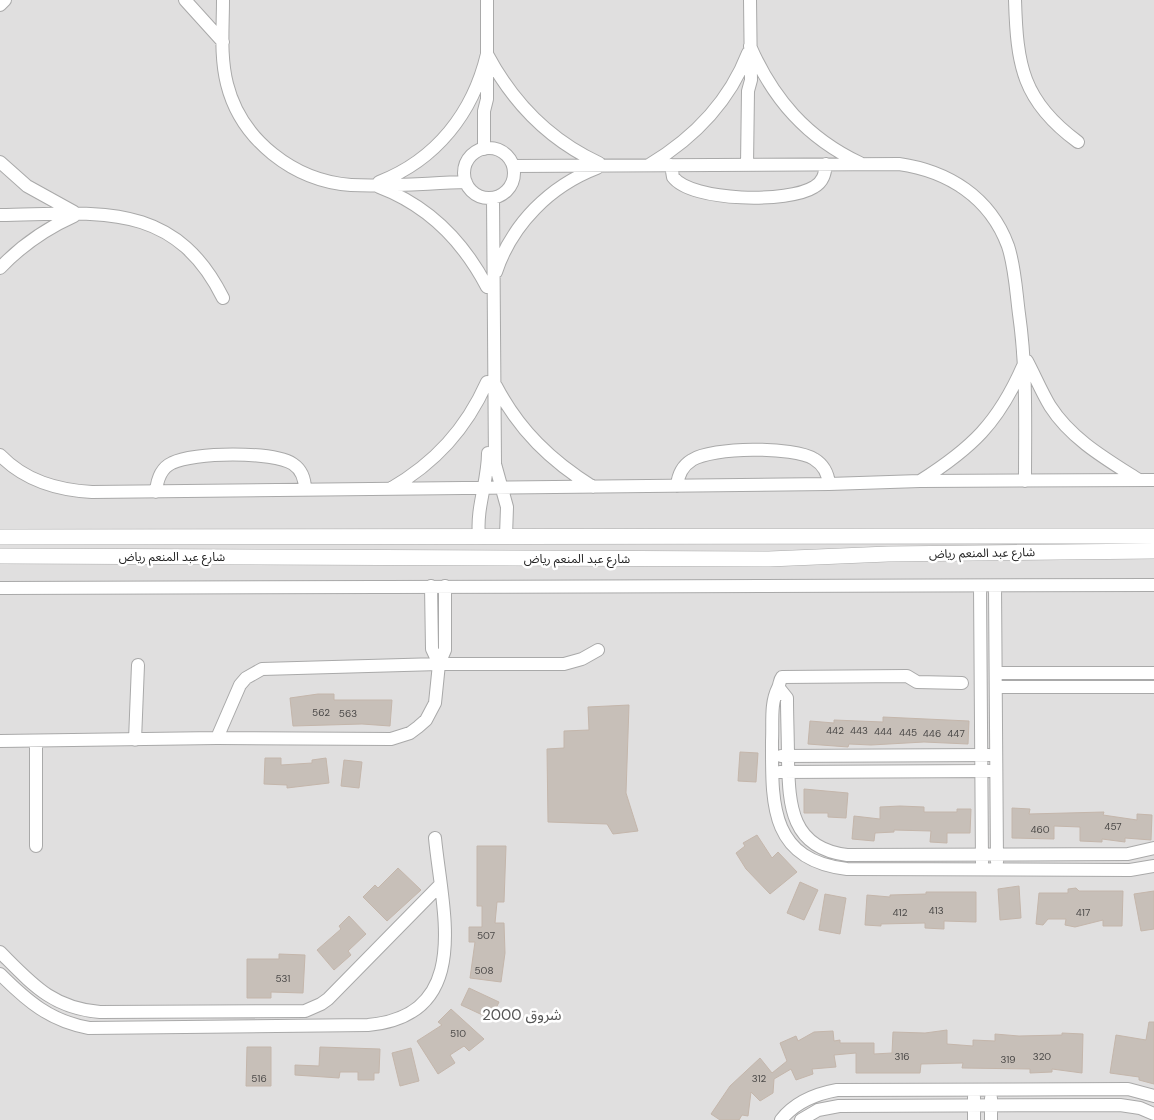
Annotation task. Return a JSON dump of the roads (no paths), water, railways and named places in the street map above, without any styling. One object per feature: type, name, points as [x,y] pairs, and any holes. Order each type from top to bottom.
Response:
[{"type":"street","points":[[0,5],[5,0]]},
{"type":"street","points":[[185,0],[223,42]]},
{"type":"street","points":[[223,0],[223,42],[227,85],[234,105],[258,141],[292,168],[312,177],[352,185],[466,182]]},
{"type":"street","points":[[487,0],[487,99],[492,112],[488,149]]},
{"type":"street","points":[[1015,1],[1019,60],[1031,92],[1051,120],[1078,142]]},
{"type":"street","points":[[751,3],[751,80],[748,91],[751,165]]},
{"type":"street","points":[[750,46],[768,84],[794,117],[826,144],[864,164]]},
{"type":"street","points":[[648,165],[682,143],[711,115],[734,82],[750,46]]},
{"type":"street","points":[[372,184],[410,167],[442,141],[467,109],[479,82],[487,54]]},
{"type":"street","points":[[487,54],[505,86],[528,114],[556,138],[604,165]]},
{"type":"street","points":[[488,149],[505,155],[512,166],[513,180],[506,192],[490,198],[472,191],[464,176],[467,162],[477,152],[488,149]]},
{"type":"street","points":[[0,162],[27,186],[60,206],[78,214]]},
{"type":"street","points":[[671,165],[673,177],[688,189],[749,197],[783,195],[810,190],[824,177],[826,164]]},
{"type":"street","points":[[512,166],[898,164],[939,173],[974,195],[988,210],[999,227],[1011,259],[1025,359],[1025,480]]},
{"type":"street","points":[[490,284],[510,241],[536,207],[568,182],[604,165]]},
{"type":"street","points":[[372,184],[408,200],[440,224],[467,253],[490,284]]},
{"type":"street","points":[[490,198],[491,382],[495,464],[508,517],[506,560]]},
{"type":"street","points":[[0,268],[19,250],[43,232],[78,214]]},
{"type":"street","points":[[0,215],[78,214],[122,216],[144,222],[165,231],[200,260],[213,278],[223,298]]},
{"type":"street","points":[[1025,359],[1042,392],[1062,421],[1087,446],[1139,480]]},
{"type":"street","points":[[920,481],[954,459],[980,436],[1001,408],[1025,359]]},
{"type":"street","points":[[491,382],[528,435],[558,464],[593,487]]},
{"type":"street","points":[[480,559],[478,507],[488,464],[491,382]]},
{"type":"street","points":[[390,489],[425,466],[455,436],[491,382]]},
{"type":"street","points":[[677,486],[680,472],[694,458],[724,452],[761,450],[784,451],[814,458],[825,469],[829,484]]},
{"type":"street","points":[[0,454],[26,476],[47,485],[69,491],[156,492],[829,484],[920,481],[1154,480]]},
{"type":"street","points":[[156,492],[162,472],[173,462],[239,454],[262,456],[291,463],[302,474],[305,490]]},
{"type":"street","name":"شارع عبد المنعم رياض","points":[[0,537],[1154,536]]},
{"type":"street","name":"شارع عبد المنعم رياض","points":[[0,556],[506,560],[769,559],[888,554],[1154,551]]},
{"type":"street","points":[[0,588],[1154,584]]},
{"type":"street","points":[[431,586],[432,649],[439,664]]},
{"type":"street","points":[[0,741],[217,738],[391,739],[401,737],[418,727],[431,712],[438,693],[439,664],[445,650],[445,586]]},
{"type":"street","points":[[980,586],[982,869]]},
{"type":"street","points":[[995,586],[997,870]]},
{"type":"street","points":[[217,738],[240,684],[246,678],[262,669],[439,664],[564,664],[582,659],[598,650]]},
{"type":"street","points":[[135,740],[138,665]]},
{"type":"street","points":[[996,674],[1154,673]]},
{"type":"street","points":[[962,683],[917,682],[905,676],[786,676],[780,679],[779,688],[773,698],[773,804],[782,829],[798,850],[821,864],[847,869],[1130,870],[1154,866]]},
{"type":"street","points":[[996,688],[1154,687]]},
{"type":"street","points":[[779,688],[787,698],[789,803],[796,823],[809,840],[827,851],[847,856],[1128,854],[1154,848]]},
{"type":"street","points":[[36,741],[36,846]]},
{"type":"street","points":[[772,756],[996,755]]},
{"type":"street","points":[[772,772],[996,770]]},
{"type":"street","points":[[0,974],[34,1006],[54,1018],[77,1026],[101,1028],[276,1027],[381,1024],[405,1016],[426,1002],[438,981],[445,958],[445,935],[434,838]]},
{"type":"street","points":[[0,952],[42,993],[60,1003],[80,1009],[100,1012],[306,1011],[321,1004],[440,886]]},
{"type":"street","points":[[275,1011],[276,1027]]},
{"type":"street","points":[[974,1089],[974,1120]]},
{"type":"street","points":[[781,1120],[803,1101],[825,1092],[974,1089],[1128,1089],[1154,1096]]},
{"type":"street","points":[[991,1089],[991,1120]]},
{"type":"street","points":[[801,1120],[818,1110],[839,1106],[974,1104],[1125,1105],[1140,1108],[1154,1114]]},
{"type":"district","name":"شروق 2000","points":[[522,1015]]}]
